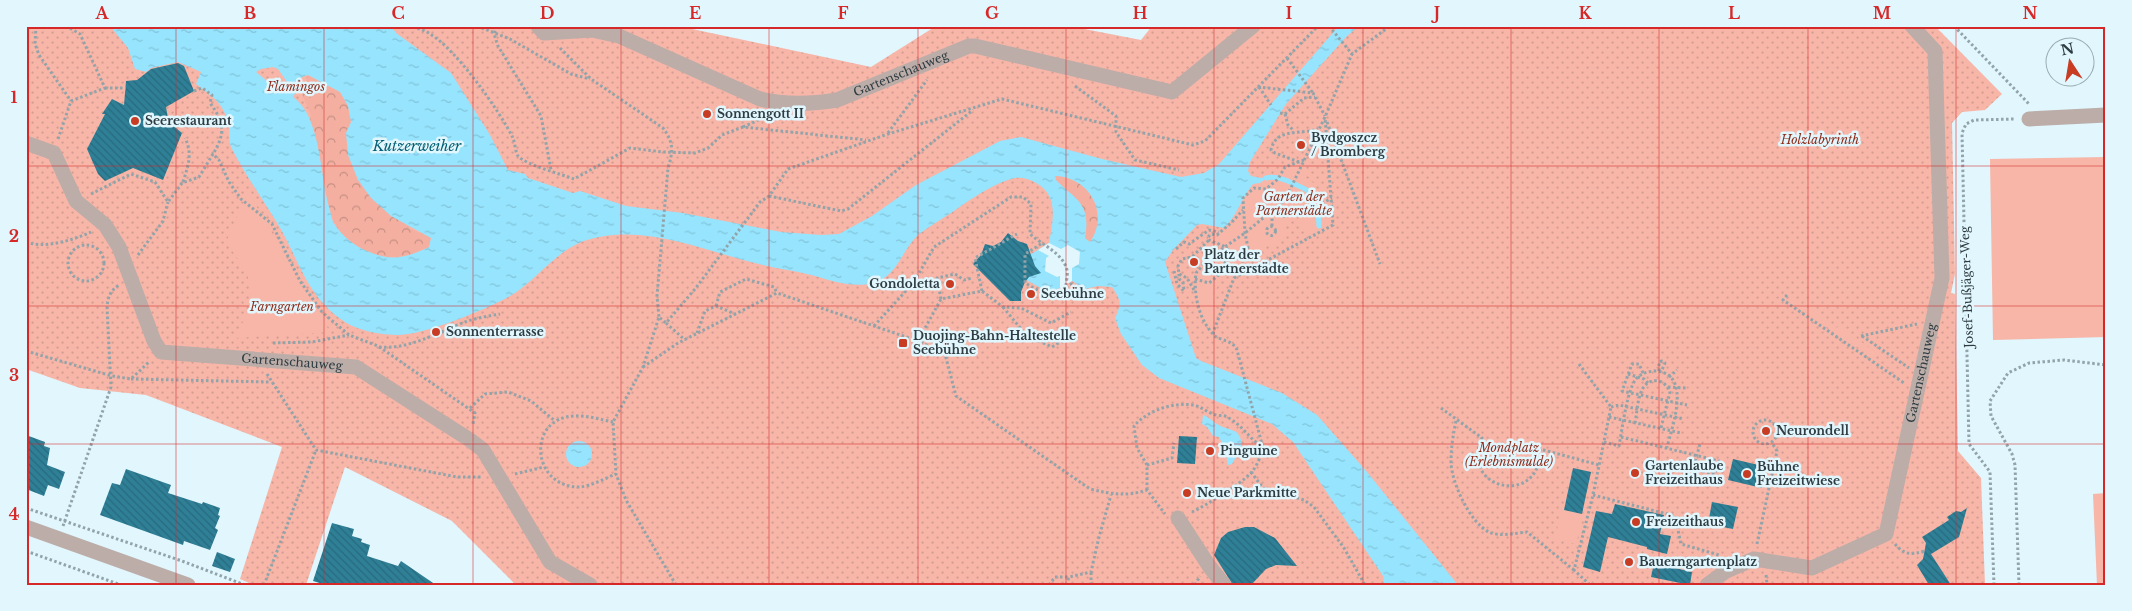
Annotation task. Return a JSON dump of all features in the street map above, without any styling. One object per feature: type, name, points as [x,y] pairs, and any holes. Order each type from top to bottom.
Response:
[{"type":"street","name":"Gartenschauweg","points":[[541,30],[592,30],[619,36],[760,99],[771,102],[820,103],[837,100],[968,46],[975,46],[1172,92],[1253,26]]},
{"type":"street","name":"Gartenschauweg","points":[[1886,534],[1942,278],[1935,51],[1912,26]]},
{"type":"street","points":[[2029,119],[2106,115]]},
{"type":"street","points":[[26,143],[54,152],[76,202],[105,225],[119,248],[154,341],[160,352]]},
{"type":"street","name":"Gartenschauweg","points":[[160,352],[356,367],[483,450],[550,562],[590,585]]},
{"type":"street","points":[[1178,518],[1209,566],[1224,585]]},
{"type":"street","points":[[26,527],[156,579],[188,585]]},
{"type":"street","points":[[1707,585],[1726,572],[1754,559],[1812,568],[1886,534]]},
{"type":"path","points":[[36,26],[35,44],[39,55],[71,101]]},
{"type":"path","points":[[66,26],[80,34],[105,88]]},
{"type":"path","points":[[413,26],[430,34],[448,48],[485,92],[513,138],[518,156],[533,166],[551,170],[574,179],[630,148],[673,152],[702,152],[722,135],[743,127],[869,140]]},
{"type":"path","points":[[477,26],[510,39],[571,74],[590,79]]},
{"type":"path","points":[[497,26],[494,34],[498,46],[540,116],[551,170]]},
{"type":"path","points":[[1263,448],[1226,416],[1214,415],[1193,405],[1169,406],[1142,417],[1134,426],[1137,448],[1147,465],[1147,490],[1164,513],[1178,518],[1208,504],[1251,472],[1261,456],[1263,448],[1236,346],[1213,335],[1204,324],[1196,293],[1196,273],[1202,264],[1286,200],[1352,54],[1390,26]]},
{"type":"path","points":[[1954,26],[2030,102],[2029,119]]},
{"type":"path","points":[[1329,27],[1352,54]]},
{"type":"path","points":[[541,30],[590,79],[663,128],[670,137],[673,152],[667,180],[657,296],[659,317],[643,367],[613,422],[616,474],[626,500],[676,585]]},
{"type":"path","points":[[888,134],[944,57]]},
{"type":"path","points":[[1287,58],[1309,91],[1314,95],[1325,117],[1380,264]]},
{"type":"path","points":[[1059,65],[1062,77],[1116,116],[1116,132],[1135,160],[1178,170]]},
{"type":"path","points":[[1270,105],[1258,87],[1309,91]]},
{"type":"path","points":[[71,101],[105,88],[126,88]]},
{"type":"path","points":[[182,183],[199,178],[221,140],[222,126],[217,112],[210,103],[212,95],[202,88],[194,90]]},
{"type":"path","points":[[1285,114],[1304,98],[1314,95]]},
{"type":"path","points":[[54,152],[71,101]]},
{"type":"path","points":[[666,323],[695,289],[760,202],[769,196],[788,168],[869,140],[976,108],[848,209],[841,211],[769,196]]},
{"type":"path","points":[[1280,113],[1285,114]]},
{"type":"path","points":[[1285,114],[1288,125],[1294,131]]},
{"type":"path","points":[[1213,335],[1234,278],[1333,225],[1325,117]]},
{"type":"path","name":"Josef-Bußjäger-Weg","points":[[1994,585],[1990,472],[1969,444],[1962,133],[1966,124],[1974,120],[2029,119]]},
{"type":"path","points":[[1299,162],[1275,153],[1271,150],[1272,143],[1277,136],[1294,131],[1308,132],[1319,129]]},
{"type":"path","points":[[124,262],[138,256],[163,221],[168,202],[182,183],[190,162],[185,138]]},
{"type":"path","points":[[1328,154],[1334,148],[1338,152]]},
{"type":"path","points":[[213,154],[219,160],[229,182],[241,199],[272,224],[300,281],[322,312],[349,335],[388,348],[405,345],[467,321],[500,314]]},
{"type":"path","points":[[1226,260],[1242,256],[1248,248],[1243,198],[1254,188],[1266,189],[1279,178],[1285,167],[1305,160]]},
{"type":"path","points":[[76,202],[131,174],[154,182],[168,202]]},
{"type":"path","points":[[874,326],[914,282],[934,248],[1011,197],[1023,197],[1031,204],[1030,234],[1056,253],[1067,270],[1066,285]]},
{"type":"path","points":[[1315,207],[1332,198]]},
{"type":"path","points":[[1281,204],[1285,209]]},
{"type":"path","points":[[1210,240],[1208,237],[1211,234],[1216,235],[1220,233],[1243,209]]},
{"type":"path","points":[[1272,211],[1272,226]]},
{"type":"path","points":[[26,242],[41,244],[76,238],[105,225]]},
{"type":"path","points":[[1203,226],[1204,234]]},
{"type":"path","points":[[1176,249],[1184,242],[1189,244],[1209,230],[1220,233]]},
{"type":"path","points":[[1018,234],[975,258],[982,291],[1003,307],[1026,336],[1052,347],[1075,333]]},
{"type":"path","points":[[76,238],[79,247]]},
{"type":"path","points":[[1195,279],[1209,283],[1220,275],[1225,267],[1229,252],[1226,247],[1210,240]]},
{"type":"path","points":[[1174,271],[1177,284],[1184,291],[1183,282],[1179,279],[1178,266],[1183,258],[1192,257],[1210,240]]},
{"type":"path","points":[[1043,245],[1025,254],[1025,283],[1050,297],[1066,285],[1071,284],[1077,287],[1077,299]]},
{"type":"path","points":[[91,246],[101,254],[104,266],[102,271],[93,280],[77,279],[70,270],[68,265],[70,254],[79,247],[91,246]]},
{"type":"path","points":[[918,341],[941,299],[937,278],[955,274],[964,280],[972,278]]},
{"type":"path","points":[[1179,274],[1187,278],[1196,293]]},
{"type":"path","points":[[67,513],[111,387],[108,298],[112,289],[131,279]]},
{"type":"path","points":[[716,306],[720,292],[746,279],[774,287],[777,293],[918,341],[945,354],[956,396],[1090,489],[1112,495],[1135,494],[1147,490]]},
{"type":"path","points":[[941,299],[982,291]]},
{"type":"path","points":[[643,367],[685,340],[777,293]]},
{"type":"path","points":[[1787,295],[1783,300],[1917,391]]},
{"type":"path","points":[[697,334],[705,311],[716,306],[736,314]]},
{"type":"path","points":[[1003,307],[1021,308],[1051,323],[1071,312]]},
{"type":"path","points":[[659,317],[685,340]]},
{"type":"path","points":[[1921,376],[1861,336],[1933,321]]},
{"type":"path","points":[[263,344],[312,342],[349,335]]},
{"type":"path","points":[[378,346],[476,413]]},
{"type":"path","points":[[26,351],[112,376],[131,379],[271,382]]},
{"type":"path","points":[[131,379],[160,352]]},
{"type":"path","points":[[258,359],[316,450],[457,477],[500,477],[544,467]]},
{"type":"path","points":[[2019,585],[2015,465],[2012,454],[1991,416],[1990,401],[2008,373],[2028,363],[2064,360],[2106,365]]},
{"type":"path","points":[[1574,570],[1593,495],[1611,407],[1580,364]]},
{"type":"path","points":[[1643,373],[1639,364],[1632,364],[1622,391],[1687,405]]},
{"type":"path","points":[[1669,377],[1677,370]]},
{"type":"path","points":[[1604,442],[1619,446],[1630,392],[1637,378],[1643,373],[1660,372],[1669,377],[1677,388],[1677,402],[1667,448]]},
{"type":"path","points":[[1628,374],[1644,379],[1648,383]]},
{"type":"path","points":[[1635,423],[1640,395],[1644,385],[1658,381],[1668,387],[1687,388]]},
{"type":"path","points":[[1661,428],[1670,392],[1668,387]]},
{"type":"path","points":[[470,408],[485,394],[508,392],[531,401],[555,422]]},
{"type":"path","points":[[1611,407],[1619,405],[1684,418]]},
{"type":"path","points":[[1441,408],[1456,421],[1482,438],[1477,455],[1480,468],[1490,480],[1501,485],[1513,486],[1529,479],[1538,468],[1540,449],[1599,465]]},
{"type":"path","points":[[613,422],[575,416],[555,422],[544,432],[539,450],[544,467],[557,482],[580,487],[616,474]]},
{"type":"path","points":[[1609,417],[1681,433]]},
{"type":"path","points":[[1768,420],[1775,424],[1778,432],[1777,437],[1772,443],[1760,444],[1755,439],[1754,427],[1759,422],[1768,420]]},
{"type":"path","points":[[1456,421],[1451,445],[1451,466],[1460,494],[1470,514],[1490,533],[1528,532],[1590,585]]},
{"type":"path","points":[[1621,437],[1697,455],[1719,461],[1715,474],[1694,469],[1697,455],[1700,444]]},
{"type":"path","points":[[1147,465],[1172,458],[1174,443]]},
{"type":"path","points":[[1754,559],[1776,451],[1772,443]]},
{"type":"path","points":[[264,585],[316,450]]},
{"type":"path","points":[[1251,472],[1263,488],[1304,500],[1314,507],[1344,548],[1365,585]]},
{"type":"path","points":[[1091,585],[1091,572],[1098,537],[1112,495]]},
{"type":"path","points":[[1593,495],[1675,516],[1681,544],[1719,555],[1726,572]]},
{"type":"path","points":[[26,508],[182,561],[245,585]]},
{"type":"path","points":[[1886,534],[1902,552],[1913,554],[1925,551]]},
{"type":"path","points":[[26,550],[121,585]]},
{"type":"path","points":[[1049,585],[1055,577],[1069,577],[1091,572]]},
{"type":"path","points":[[1066,585],[1069,577]]},
{"type":"green space","points":[[26,26],[678,26],[871,67],[936,26],[1069,26],[1141,40],[1152,26],[1935,26],[2002,94],[1985,110],[1962,112],[1952,123],[1955,274],[1951,293],[1955,294],[1958,451],[1981,478],[1985,585],[516,585],[452,521],[345,467],[306,585],[254,585],[240,579],[282,447],[146,395],[80,388],[26,369]]},
{"type":"green space","points":[[308,75],[340,92],[348,106],[351,122],[346,133],[407,227],[431,238],[429,247],[405,256],[384,256],[367,251],[350,241],[338,228],[324,194],[309,120],[311,116],[302,94]]},
{"type":"green space","points":[[2106,157],[2106,337],[1993,340],[1990,159]]},
{"type":"green space","name":"Garten der Partnerstädte","points":[[1305,160],[1305,177],[1315,184],[1316,198],[1329,210],[1328,229],[1316,235],[1306,232],[1298,217],[1285,226],[1285,236],[1279,243],[1271,246],[1264,245],[1255,256],[1231,269],[1212,295],[1215,313],[1211,332],[1198,304],[1195,279],[1201,265],[1225,247],[1209,240],[1208,237],[1211,234],[1217,235],[1237,218],[1243,208],[1244,195],[1254,185],[1272,174]]},
{"type":"green space","points":[[1055,176],[1067,178],[1078,183],[1093,198],[1098,220],[1096,231],[1090,242],[1085,238],[1086,218],[1084,211],[1076,199],[1056,180]]},
{"type":"green space","name":"Farngarten","points":[[248,192],[330,332],[234,338],[253,304],[247,272],[226,242]]},
{"type":"green space","points":[[1791,299],[1818,314],[1819,317],[1837,328],[1839,325],[1877,354],[1870,355],[1790,303]]},
{"type":"green space","points":[[2106,493],[2106,585],[2097,585],[2093,494]]},
{"type":"green space","points":[[1562,509],[1584,514],[1576,544],[1564,541],[1554,542]]},
{"type":"water","name":"Kutzerweiher","points":[[110,26],[391,26],[396,33],[451,73],[490,135],[508,170],[525,174],[528,178],[573,193],[580,191],[626,206],[683,213],[781,232],[821,235],[839,234],[872,216],[916,185],[1000,141],[1021,137],[1102,159],[1181,177],[1204,173],[1219,164],[1338,27],[1359,26],[1347,36],[1286,104],[1250,162],[1248,171],[1251,176],[1261,178],[1271,175],[1260,183],[1253,184],[1233,218],[1224,228],[1202,224],[1197,225],[1173,250],[1165,262],[1196,358],[1282,393],[1317,415],[1367,472],[1458,585],[1384,585],[1383,576],[1293,442],[1272,424],[1159,378],[1142,365],[1121,334],[1115,318],[1120,302],[1112,287],[1098,286],[1085,289],[1072,281],[1050,293],[1028,281],[1028,256],[1049,243],[1053,218],[1053,209],[1048,194],[1031,180],[1018,178],[1007,180],[973,198],[918,235],[888,275],[881,280],[865,285],[840,283],[675,241],[631,234],[609,235],[577,244],[558,257],[515,293],[475,313],[411,334],[378,333],[357,328],[345,322],[331,312],[312,288],[276,221],[232,149],[225,113],[213,97],[196,84],[201,72],[178,62],[151,68],[146,72],[135,69],[128,48]],"holes":[[[273,67],[278,69],[287,82],[298,82],[302,77],[308,75],[340,92],[348,106],[351,122],[346,133],[348,155],[358,180],[371,198],[391,216],[431,238],[429,247],[405,256],[384,257],[362,249],[341,233],[332,218],[314,132],[302,106],[293,97],[297,86],[290,83],[282,88],[272,85],[256,72]],[[1055,176],[1067,178],[1078,183],[1093,198],[1098,220],[1096,231],[1090,242],[1085,238],[1086,217],[1081,204],[1056,180]]]},
{"type":"water","points":[[1203,415],[1215,423],[1234,431],[1239,436],[1242,447],[1232,464],[1228,465],[1225,449],[1219,437],[1213,436],[1207,427],[1202,424]]},
{"type":"water","points":[[579,441],[588,445],[592,454],[588,463],[579,467],[570,463],[566,454],[570,445]]},
{"type":"pier","name":"Seebühne","points":[[1049,243],[1061,249],[1068,245],[1080,252],[1079,264],[1072,268],[1072,281],[1060,288],[1060,276],[1057,277],[1045,271],[1046,258],[1049,256],[1038,250]]},
{"type":"building","name":"Seerestaurant","points":[[178,63],[184,66],[194,91],[166,107],[171,124],[182,133],[163,180],[133,168],[105,181],[98,174],[87,149],[105,114],[102,114],[112,99],[124,105],[126,81],[137,80],[151,69]]},
{"type":"building","points":[[1008,233],[1018,241],[1027,244],[1035,266],[1041,273],[1029,277],[1025,282],[1021,292],[1021,301],[1010,301],[973,264],[981,255],[985,244],[993,246],[1001,242]]},
{"type":"building","points":[[26,435],[45,442],[44,446],[50,448],[47,465],[65,472],[59,489],[48,485],[44,496],[26,489]]},
{"type":"building","points":[[1179,436],[1197,437],[1195,464],[1177,463]]},
{"type":"building","name":"Bühne Freizeitwiese","points":[[1733,459],[1767,467],[1762,488],[1728,480]]},
{"type":"building","points":[[1573,468],[1591,472],[1582,514],[1564,510]]},
{"type":"building","points":[[126,469],[171,485],[168,493],[220,508],[218,515],[220,516],[215,528],[218,530],[210,550],[184,541],[183,545],[100,515],[112,483],[120,485]]},
{"type":"building","points":[[1712,502],[1738,507],[1733,529],[1708,524]]},
{"type":"building","points":[[1615,504],[1664,515],[1660,534],[1671,536],[1667,554],[1608,537],[1600,572],[1583,567],[1596,511],[1612,514]]},
{"type":"building","points":[[1967,508],[1959,537],[1931,554],[1951,585],[1929,585],[1917,565],[1923,559],[1926,543],[1922,537],[1949,520],[1947,517],[1956,511],[1961,512]]},
{"type":"building","points":[[332,523],[354,529],[352,536],[362,539],[361,542],[370,545],[367,556],[398,566],[401,561],[436,585],[326,585],[313,581]]},
{"type":"building","points":[[1245,527],[1254,527],[1275,538],[1297,566],[1276,565],[1266,569],[1251,585],[1233,585],[1214,555],[1221,538],[1228,532]]},
{"type":"building","points":[[217,552],[235,559],[230,572],[212,566]]},
{"type":"building","points":[[1654,563],[1692,572],[1690,585],[1651,577]]},
{"type":"waterway","points":[[1266,178],[1282,179],[1309,191],[1308,198],[1318,211],[1319,226]]},
{"type":"place","name":"Sonnengott II","points":[[707,114]]},
{"type":"place","name":"Seerestaurant","points":[[135,121]]},
{"type":"place","name":"Bydgoszcz / Bromberg","points":[[1301,145]]},
{"type":"place","name":"Platz der Partnerstädte","points":[[1194,262]]},
{"type":"place","name":"Gondoletta","points":[[950,284]]},
{"type":"place","name":"Seebühne","points":[[1031,294]]},
{"type":"place","name":"Sonnenterrasse","points":[[436,332]]},
{"type":"place","name":"Duojing-Bahn-Haltestelle Seebühne","points":[[903,343]]},
{"type":"place","name":"Neurondell","points":[[1766,431]]},
{"type":"place","name":"Pinguine","points":[[1210,451]]},
{"type":"place","name":"Gartenlaube Freizeithaus","points":[[1635,473]]},
{"type":"place","name":"Bühne Freizeitwiese","points":[[1747,474]]},
{"type":"place","name":"Neue Parkmitte","points":[[1187,493]]},
{"type":"place","name":"Freizeithaus","points":[[1636,522]]},
{"type":"place","name":"Bauerngartenplatz","points":[[1629,562]]},
{"type":"park label","name":"Flamingos","points":[[296,87]]},
{"type":"park label","name":"Holzlabyrinth","points":[[1820,140]]},
{"type":"park label","name":"Mondplatz (Erlebnismulde)","points":[[1509,455]]}]
